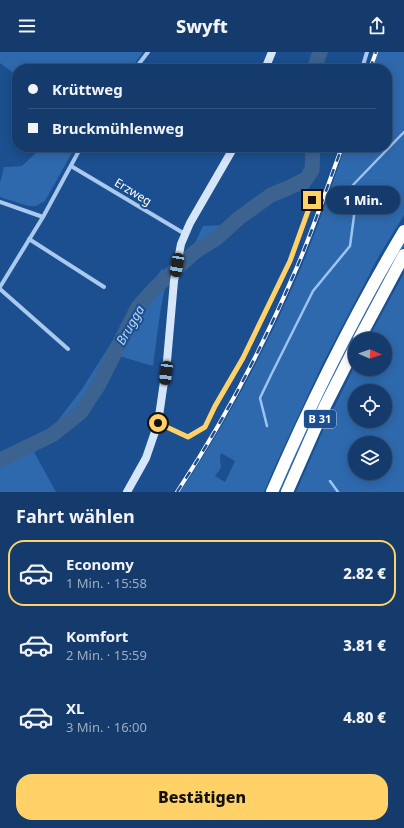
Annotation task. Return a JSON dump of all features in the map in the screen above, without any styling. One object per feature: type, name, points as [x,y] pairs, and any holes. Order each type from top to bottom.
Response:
[{"type":"highway","name":"B 31","points":[[272,492],[302,424],[347,333],[404,231]]},
{"type":"highway","points":[[363,332],[404,255]]},
{"type":"highway","name":"B 31","points":[[287,492],[325,406],[348,361]]},
{"type":"street","points":[[139,64],[148,52]]},
{"type":"street","points":[[267,64],[272,52]]},
{"type":"street","points":[[364,64],[368,52]]},
{"type":"street","points":[[68,349],[0,288],[43,217],[78,152]]},
{"type":"street","points":[[127,492],[146,458],[158,423],[167,360],[174,281],[180,248],[185,234],[231,152]]},
{"type":"street","name":"Erzweg","points":[[71,166],[185,234]]},
{"type":"street","points":[[158,423],[188,437],[205,427],[215,406],[243,358],[290,261],[312,200]]},
{"type":"street","points":[[0,202],[43,217]]},
{"type":"street","points":[[29,239],[104,287]]},
{"type":"shaded area","points":[[0,52],[143,52],[135,64],[12,64],[12,72],[0,63]]},
{"type":"shaded area","points":[[315,52],[328,52],[323,64],[313,64]]},
{"type":"shaded area","points":[[378,52],[404,52],[404,215],[379,256],[323,363],[264,492],[180,492],[214,439],[260,356],[287,299],[324,209],[343,152],[392,152],[392,64],[374,64]],"holes":[[[221,453],[235,461],[225,482],[215,476],[221,468]]]},
{"type":"shaded area","points":[[37,152],[72,152],[45,201],[36,206],[28,206],[0,197],[0,183],[4,167],[22,166]]},
{"type":"shaded area","points":[[312,152],[320,152],[318,168],[309,188],[259,205],[229,233],[188,266],[191,251],[203,226],[223,225],[255,199],[305,176],[313,163]]},
{"type":"shaded area","points":[[404,240],[404,246],[357,332],[354,332]]},
{"type":"shaded area","points":[[162,269],[168,272],[160,313],[153,366],[119,356],[96,400],[83,416],[60,436],[34,452],[56,492],[0,492],[0,452],[47,431],[56,423],[82,389],[138,301]]},
{"type":"shaded area","points":[[404,273],[404,492],[296,492],[325,426],[350,376],[392,376],[392,332],[372,332]]},
{"type":"shaded area","points":[[348,344],[348,349],[282,492],[278,492],[302,438]]},
{"type":"waterway","name":"Brugga","points":[[316,64],[320,52]]},
{"type":"waterway","points":[[392,144],[404,132]]},
{"type":"waterway","name":"Brugga","points":[[0,460],[52,435],[81,412],[98,386],[138,307],[155,288],[196,251],[217,238],[239,218],[271,195],[306,179],[312,170],[313,152]]},
{"type":"waterway","points":[[267,426],[260,398],[313,291],[350,246],[354,216],[352,186],[385,152]]},
{"type":"waterway","points":[[330,481],[338,492]]},
{"type":"railway","points":[[372,64],[376,52]]},
{"type":"railway","points":[[177,492],[227,410],[271,325],[315,222],[340,152]]},
{"type":"route","points":[[158,423],[188,437],[205,427],[215,406],[243,358],[290,261],[312,200]]}]
